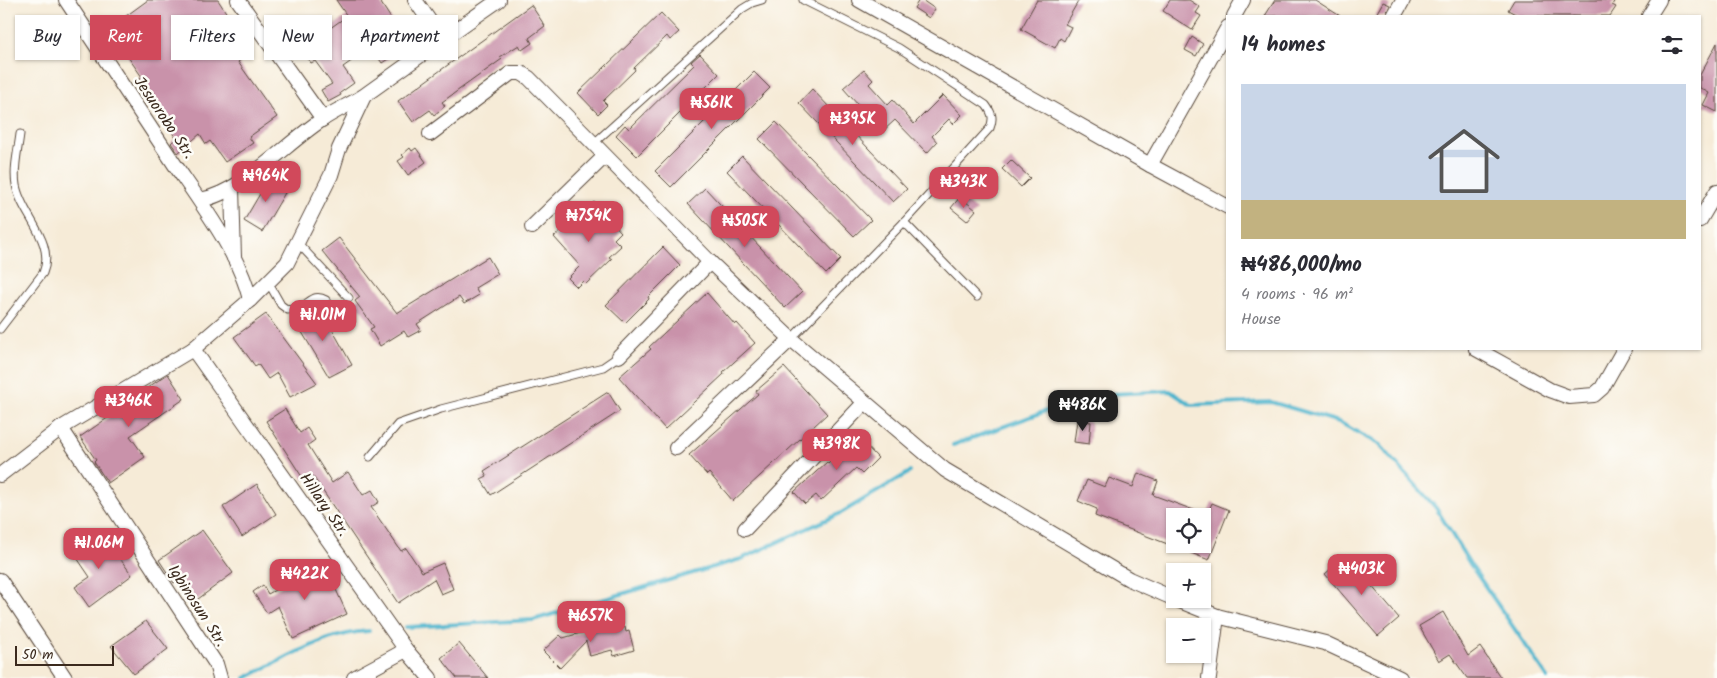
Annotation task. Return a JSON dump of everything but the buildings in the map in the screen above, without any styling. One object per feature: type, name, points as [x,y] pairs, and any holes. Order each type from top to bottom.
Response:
[{"type":"street","name":"Jesuorobo Str.","points":[[66,0],[200,200],[234,258],[245,282],[250,300]]},
{"type":"street","points":[[238,0],[323,119]]},
{"type":"street","points":[[415,0],[425,15]]},
{"type":"street","points":[[458,28],[499,0]]},
{"type":"street","points":[[859,0],[1150,165],[1226,206]]},
{"type":"street","points":[[1235,15],[1243,0]]},
{"type":"street","points":[[1395,15],[1403,0]]},
{"type":"street","points":[[1650,15],[1659,0]]},
{"type":"street","points":[[1150,165],[1226,31]]},
{"type":"street","points":[[200,200],[232,188],[323,119],[364,96],[413,60]]},
{"type":"street","points":[[430,134],[511,73],[521,73],[710,262],[791,338],[946,470],[1129,579],[1166,595]]},
{"type":"street","points":[[0,475],[61,428],[193,349],[250,300],[287,263],[331,176],[340,149],[364,96]]},
{"type":"street","points":[[532,227],[605,156]]},
{"type":"street","points":[[232,188],[234,258]]},
{"type":"street","points":[[1701,218],[1717,192]]},
{"type":"street","points":[[619,356],[710,262]]},
{"type":"street","points":[[676,448],[791,338]]},
{"type":"street","name":"Hillary Str.","points":[[193,349],[406,650],[430,678]]},
{"type":"street","points":[[1478,350],[1550,390],[1569,397],[1594,395],[1602,388],[1623,350]]},
{"type":"street","points":[[745,529],[865,402]]},
{"type":"street","name":"Igbinosun Str.","points":[[61,428],[216,664],[220,678]]},
{"type":"street","points":[[0,580],[65,678]]},
{"type":"street","points":[[1197,608],[1217,616],[1325,643],[1400,678]]},
{"type":"street","points":[[1209,678],[1217,616]]},
{"type":"street","points":[[354,678],[406,650]]},
{"type":"lane","points":[[593,144],[742,9],[762,0]]},
{"type":"lane","points":[[791,338],[904,222],[990,128],[993,121],[992,113],[986,104],[898,48],[803,0]]},
{"type":"lane","points":[[0,329],[43,273],[47,264],[46,252],[20,198],[16,185],[20,134]]},
{"type":"lane","points":[[904,222],[977,297]]},
{"type":"lane","points":[[297,242],[349,298]]},
{"type":"lane","points":[[268,282],[280,305],[288,310],[299,308],[314,297],[321,296],[326,300]]},
{"type":"lane","points":[[370,457],[398,424],[441,409],[603,367],[619,356]]},
{"type":"waterway","points":[[953,445],[1090,395],[1170,391],[1191,405],[1271,402],[1339,422],[1380,445],[1436,508],[1470,564],[1548,678]]},
{"type":"waterway","points":[[406,627],[533,620],[741,559],[841,513],[910,472]]},
{"type":"waterway","points":[[245,678],[305,648],[336,637],[369,631]]}]
